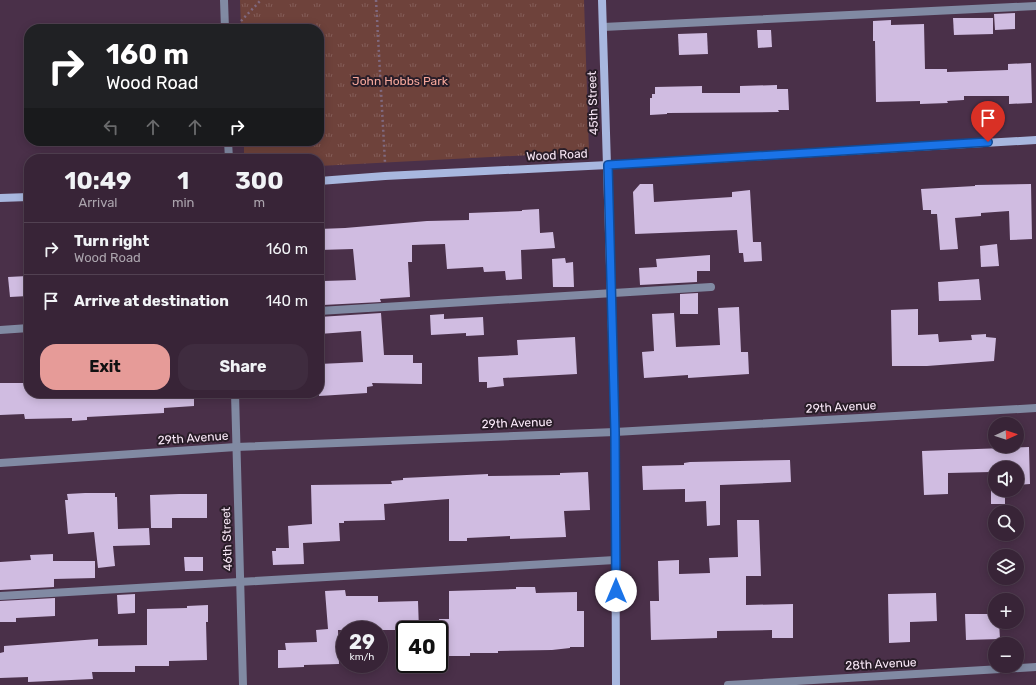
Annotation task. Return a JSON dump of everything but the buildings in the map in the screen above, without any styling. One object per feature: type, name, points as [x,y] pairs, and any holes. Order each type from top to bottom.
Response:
[{"type":"street","points":[[224,0],[225,24]]},
{"type":"street","name":"45th Street","points":[[602,0],[615,432],[616,685]]},
{"type":"street","points":[[603,27],[1036,6]]},
{"type":"street","name":"Wood Road","points":[[324,181],[1036,140]]},
{"type":"street","points":[[0,198],[24,197]]},
{"type":"street","points":[[324,312],[711,287]]},
{"type":"street","points":[[0,330],[24,328]]},
{"type":"street","name":"46th Street","points":[[235,398],[243,685]]},
{"type":"street","name":"29th Avenue","points":[[0,463],[236,446],[615,432],[1036,408]]},
{"type":"street","points":[[0,596],[616,560]]},
{"type":"street","name":"28th Avenue","points":[[728,685],[1036,667]]},
{"type":"path","points":[[241,21],[261,0]]},
{"type":"path","points":[[376,0],[380,97],[386,176]]},
{"type":"green space","name":"John Hobbs Park","points":[[240,0],[584,0],[589,152],[324,166],[324,154],[244,154],[244,146],[324,146],[324,24],[241,24]]},
{"type":"route","points":[[616,591],[615,432],[608,165],[988,142]]}]
